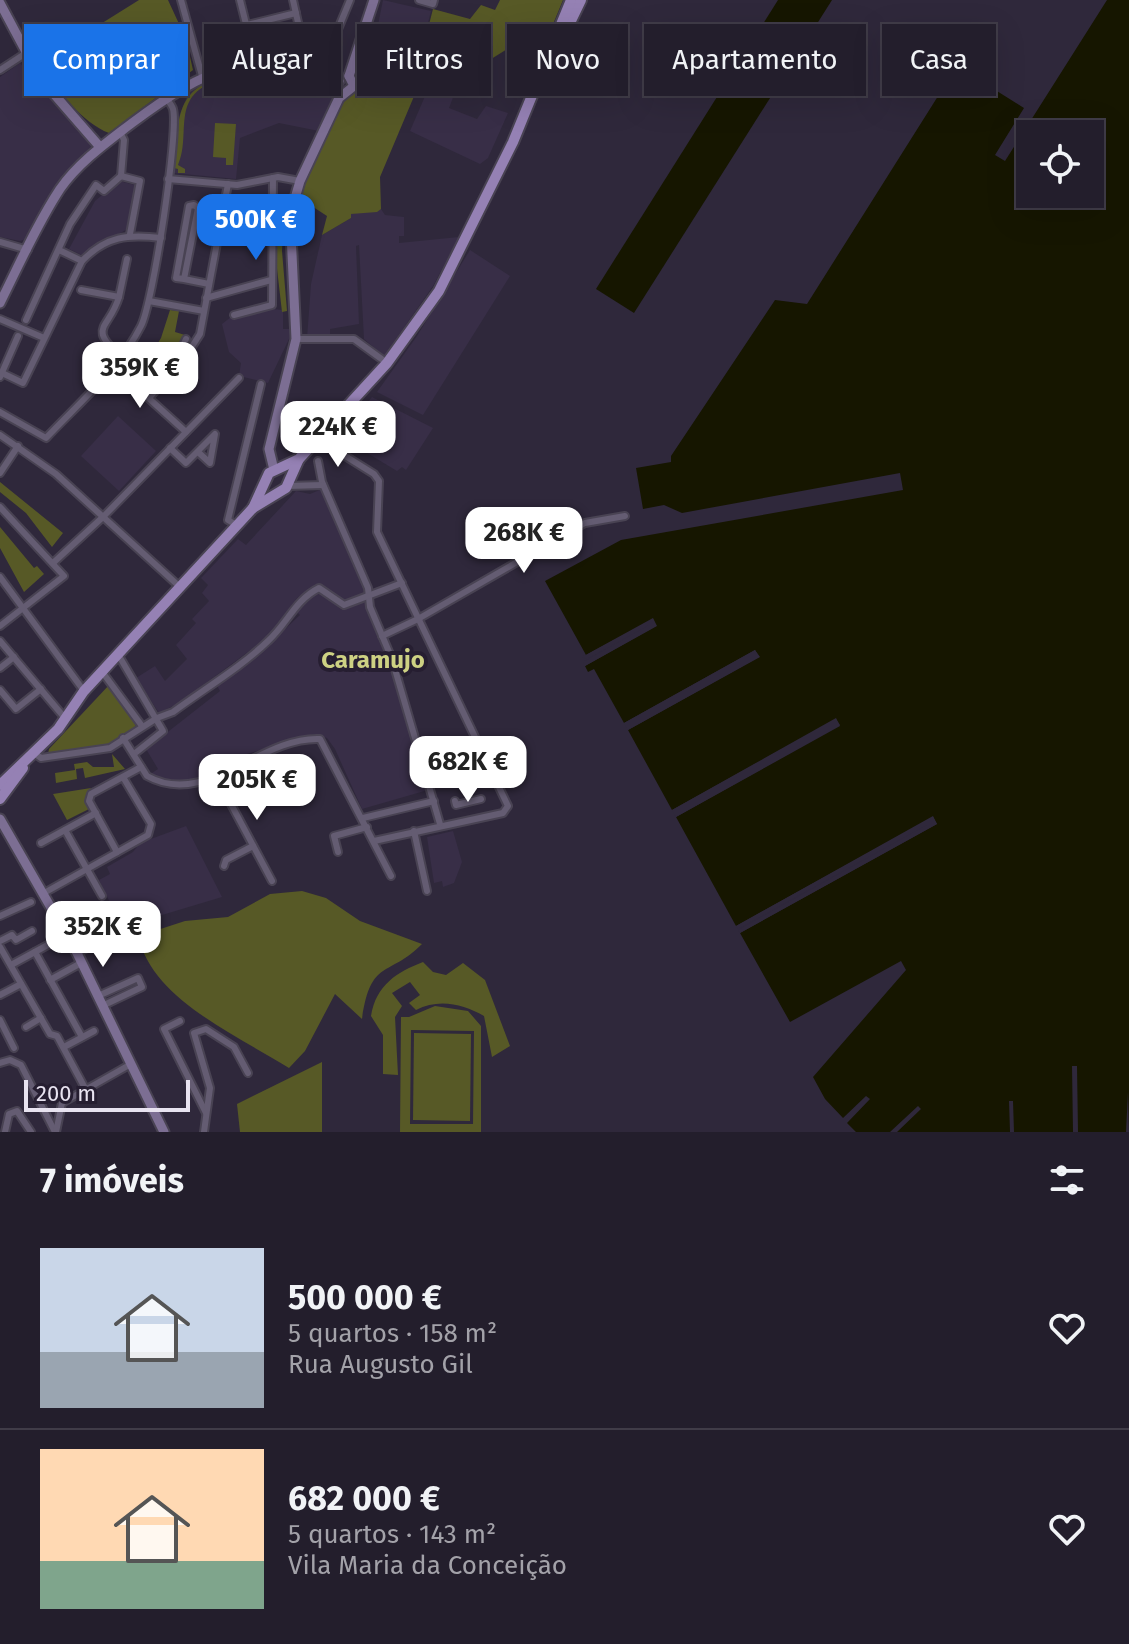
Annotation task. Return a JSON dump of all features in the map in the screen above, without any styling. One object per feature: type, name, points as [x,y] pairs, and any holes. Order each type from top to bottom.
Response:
[{"type":"main road","points":[[562,24],[571,0]]},
{"type":"main road","points":[[569,24],[581,0]]},
{"type":"main road","points":[[253,508],[285,487],[299,459],[387,363],[414,327],[458,258],[533,96]]},
{"type":"main road","points":[[0,799],[3,785],[46,739],[53,724],[64,717],[253,508],[266,478],[299,459]]},
{"type":"main road","points":[[276,470],[286,473],[285,487]]},
{"type":"main road","points":[[266,478],[267,487],[285,487]]},
{"type":"street","points":[[1,298],[61,188],[100,147],[202,76],[181,0]]},
{"type":"street","points":[[240,0],[247,24]]},
{"type":"street","points":[[293,0],[304,38],[336,34],[350,0]]},
{"type":"street","points":[[344,78],[374,0]]},
{"type":"street","points":[[419,0],[434,2]]},
{"type":"street","points":[[1,2],[24,49]]},
{"type":"street","points":[[251,24],[296,13]]},
{"type":"street","points":[[0,70],[24,54]]},
{"type":"street","points":[[276,470],[269,449],[296,339],[291,233],[300,181],[339,98],[354,84],[341,77]]},
{"type":"street","points":[[55,96],[100,147]]},
{"type":"street","points":[[1,416],[46,438],[113,366],[142,326],[161,238],[168,179],[172,121],[164,100]]},
{"type":"street","points":[[26,320],[70,224],[96,185],[104,191],[121,176],[124,140],[120,132]]},
{"type":"street","points":[[121,176],[140,181],[130,234]]},
{"type":"street","points":[[168,179],[228,184],[289,177],[300,181]]},
{"type":"street","points":[[234,315],[272,305],[273,178]]},
{"type":"street","points":[[149,398],[169,377],[200,334],[228,184]]},
{"type":"street","points":[[238,212],[272,203]]},
{"type":"street","points":[[184,279],[198,208],[194,205],[189,206],[176,278],[209,284]]},
{"type":"street","points":[[217,239],[271,228]]},
{"type":"street","points":[[18,336],[1,375],[23,383],[82,261],[105,242],[130,234],[161,238]]},
{"type":"street","points":[[0,242],[28,250]]},
{"type":"street","points":[[59,250],[82,261]]},
{"type":"street","points":[[120,356],[102,340],[101,332],[119,297],[127,259]]},
{"type":"street","points":[[206,298],[271,280]]},
{"type":"street","points":[[81,290],[119,297]]},
{"type":"street","points":[[149,301],[204,311]]},
{"type":"street","points":[[0,319],[44,338]]},
{"type":"street","points":[[169,377],[174,358],[186,339]]},
{"type":"street","points":[[296,339],[354,339],[387,363]]},
{"type":"street","points":[[113,366],[186,432]]},
{"type":"street","points":[[53,563],[104,516],[239,378]]},
{"type":"street","points":[[238,526],[228,520],[261,384]]},
{"type":"street","points":[[0,435],[104,516],[181,588]]},
{"type":"street","points":[[318,439],[374,474],[380,490],[377,532],[508,810],[374,841]]},
{"type":"street","points":[[0,473],[4,461],[18,446]]},
{"type":"street","points":[[170,448],[186,463],[198,452]]},
{"type":"street","points":[[318,461],[323,485],[392,659],[440,824]]},
{"type":"street","points":[[285,487],[323,485]]},
{"type":"street","points":[[0,507],[64,576],[0,626]]},
{"type":"street","points":[[382,636],[418,619],[585,523],[625,516]]},
{"type":"street","points":[[0,577],[84,695]]},
{"type":"street","points":[[31,756],[41,758],[110,748],[142,726],[173,712],[269,641],[297,604],[319,588],[344,605],[402,583]]},
{"type":"street","points":[[0,641],[64,717]]},
{"type":"street","points":[[119,656],[163,731],[134,754]]},
{"type":"street","points":[[0,668],[14,657]]},
{"type":"street","points":[[103,673],[142,726]]},
{"type":"street","points":[[0,690],[16,709],[41,689]]},
{"type":"street","points":[[123,738],[141,767],[154,780],[180,786],[216,776],[252,757],[320,739],[391,876]]},
{"type":"street","points":[[117,852],[89,801],[91,794],[141,767]]},
{"type":"street","points":[[216,776],[272,881]]},
{"type":"street","points":[[44,893],[148,835],[151,830],[123,777]]},
{"type":"street","points":[[465,820],[457,803],[481,799]]},
{"type":"street","points":[[363,818],[434,801]]},
{"type":"street","points":[[41,843],[96,813]]},
{"type":"street","points":[[1,823],[79,958],[164,1132]]},
{"type":"street","points":[[338,852],[334,836],[367,827]]},
{"type":"street","points":[[65,830],[102,896]]},
{"type":"street","points":[[414,831],[427,891]]},
{"type":"street","points":[[224,866],[226,860],[253,846]]},
{"type":"street","points":[[0,916],[31,902]]},
{"type":"street","points":[[50,980],[119,932],[121,926]]},
{"type":"street","points":[[32,931],[16,940],[12,935],[0,944],[41,1018],[64,1047],[86,1090]]},
{"type":"street","points":[[11,965],[66,935]]},
{"type":"street","points":[[35,952],[82,1037]]},
{"type":"street","points":[[138,978],[142,987],[100,1001],[138,978]]},
{"type":"street","points":[[0,995],[21,984]]},
{"type":"street","points":[[26,1027],[41,1018]]},
{"type":"street","points":[[0,1020],[14,1048]]},
{"type":"street","points":[[180,1021],[164,1029],[206,1114]]},
{"type":"street","points":[[204,1132],[210,1088],[203,1073],[204,1062],[193,1038],[203,1029],[234,1046],[248,1073]]},
{"type":"street","points":[[64,1047],[94,1031]]},
{"type":"street","points":[[0,1063],[10,1060],[21,1065],[55,1132]]},
{"type":"street","points":[[55,1132],[61,1105],[131,1064]]},
{"type":"street","points":[[5,1132],[9,1114],[17,1111],[31,1132]]},
{"type":"shaded area","points":[[383,0],[431,11],[428,24],[378,24]]},
{"type":"shaded area","points":[[778,0],[832,0],[817,24],[763,24]]},
{"type":"shaded area","points":[[1107,0],[1129,0],[1129,1132],[1128,1092],[1126,1132],[1078,1132],[1077,1066],[1072,1066],[1073,1132],[1014,1132],[1013,1101],[1009,1101],[1010,1132],[897,1132],[921,1109],[918,1106],[890,1132],[856,1132],[847,1123],[870,1099],[866,1096],[843,1118],[825,1099],[813,1077],[906,970],[901,961],[790,1022],[740,933],[937,824],[933,817],[736,926],[676,817],[840,725],[836,719],[672,810],[628,730],[759,657],[755,650],[624,723],[594,669],[588,672],[585,666],[656,626],[653,619],[586,655],[545,581],[621,540],[903,490],[900,473],[682,513],[664,505],[643,509],[636,468],[671,462],[671,456],[775,300],[807,304],[938,96],[996,96],[996,90],[1024,108],[995,155],[1005,161],[1016,144],[1016,208],[1104,208],[1104,120],[1031,120]]},
{"type":"shaded area","points":[[20,63],[24,68],[24,96],[49,96],[92,146],[51,192],[26,239],[20,241],[0,237],[0,77]]},
{"type":"shaded area","points":[[204,83],[204,96],[335,96],[319,131],[279,123],[240,138],[236,179],[173,173],[177,121],[188,94],[197,85]]},
{"type":"shaded area","points":[[425,96],[454,96],[449,108],[477,119],[486,106],[508,113],[488,158],[480,164],[410,131]]},
{"type":"shaded area","points":[[718,96],[771,96],[634,313],[596,289]]},
{"type":"shaded area","points":[[119,181],[135,185],[127,229],[84,256],[69,249],[95,201]]},
{"type":"shaded area","points":[[381,209],[385,215],[404,217],[404,236],[399,236],[399,243],[459,237],[433,286],[384,356],[364,339],[359,245],[356,246],[359,324],[330,329],[330,337],[307,338],[311,284],[322,235],[351,218],[351,214]]},
{"type":"shaded area","points":[[470,250],[510,276],[423,415],[377,392],[417,336]]},
{"type":"shaded area","points":[[262,308],[283,310],[283,329],[292,329],[292,340],[289,339],[268,383],[239,376],[241,363],[229,352],[222,324],[231,317]]},
{"type":"shaded area","points":[[372,397],[433,428],[406,470],[402,467],[397,471],[339,436]]},
{"type":"shaded area","points":[[118,416],[156,451],[119,491],[81,456]]},
{"type":"shaded area","points":[[322,489],[367,593],[345,601],[316,584],[297,598],[268,637],[179,703],[159,713],[136,678],[155,666],[165,681],[187,659],[176,645],[196,623],[192,619],[209,601],[202,593],[208,585],[201,578],[238,539],[246,545],[296,491],[310,494]]},
{"type":"shaded area","points":[[315,593],[320,593],[342,610],[364,601],[390,660],[428,790],[362,809],[335,749],[327,738],[314,734],[247,754],[226,767],[181,785],[149,775],[158,769],[146,749],[220,691],[216,684],[269,644],[300,615],[295,610]]},
{"type":"shaded area","points":[[186,826],[222,897],[122,927],[99,880],[110,874],[107,867],[133,852],[140,843]]},
{"type":"shaded area","points":[[453,831],[462,862],[454,883],[443,887],[442,881],[434,883],[427,837]]},
{"type":"green space","points":[[139,0],[168,0],[179,24],[101,24]]},
{"type":"green space","points":[[500,0],[563,0],[553,24],[507,24],[507,49],[491,59],[491,24],[429,24],[433,9],[470,19],[481,5],[495,10]]},
{"type":"green space","points":[[188,48],[193,70],[188,74]]},
{"type":"green space","points":[[204,84],[188,106],[178,165],[185,169],[185,173],[178,173],[178,169],[174,168],[178,128],[186,101]]},
{"type":"green space","points":[[357,86],[357,96],[414,96],[380,177],[381,209],[351,214],[351,218],[322,235],[327,216],[307,203],[297,201],[320,141],[338,110]]},
{"type":"green space","points":[[64,96],[158,96],[109,133],[81,114]]},
{"type":"green space","points":[[215,123],[236,124],[233,165],[226,165],[226,158],[213,157]]},
{"type":"green space","points":[[280,197],[292,199],[290,209],[284,209],[282,251],[287,311],[282,312],[276,260]]},
{"type":"green space","points":[[170,310],[179,311],[175,332],[185,335],[165,375],[148,359],[161,338]]},
{"type":"green space","points":[[0,482],[63,533],[52,547],[26,513],[0,492]]},
{"type":"green space","points":[[0,527],[34,568],[37,566],[44,574],[24,592],[0,548]]},
{"type":"green space","points":[[110,684],[136,726],[108,745],[48,754],[49,749]]},
{"type":"green space","points":[[112,754],[125,769],[85,778],[83,768],[76,769],[77,779],[56,783],[55,773],[75,770],[74,764],[87,762],[93,767],[114,767]]},
{"type":"green space","points":[[91,788],[86,797],[89,809],[67,820],[53,794]]},
{"type":"green space","points":[[302,891],[326,898],[360,921],[422,944],[376,977],[370,986],[362,1019],[335,994],[305,1051],[289,1068],[200,1014],[178,997],[160,979],[146,958],[139,936],[185,921],[228,917],[270,894]]},
{"type":"green space","points":[[423,962],[433,972],[446,975],[463,963],[485,980],[510,1046],[492,1057],[484,1016],[468,1008],[442,1003],[416,1010],[409,1003],[420,995],[410,982],[392,993],[402,1006],[395,1017],[398,1075],[383,1074],[383,1035],[371,1016],[374,1005],[389,981]]},
{"type":"green space","points":[[435,1006],[468,1011],[481,1026],[481,1132],[400,1132],[401,1017],[409,1017]],"holes":[[[411,1030],[474,1031],[473,1124],[410,1124]]]},
{"type":"green space","points":[[414,1033],[471,1034],[470,1121],[413,1120]]},
{"type":"green space","points":[[322,1062],[322,1132],[240,1132],[237,1104]]},
{"type":"pier","points":[[653,618],[657,626],[585,666],[583,662],[651,624],[587,659],[582,657]]},
{"type":"pier","points":[[755,650],[760,657],[628,730],[624,723]]},
{"type":"pier","points":[[836,718],[840,726],[676,817],[672,810]]},
{"type":"pier","points":[[933,816],[937,824],[740,933],[738,930],[932,822],[738,929],[736,926]]},
{"type":"district","name":"Caramujo","points":[[373,660]]}]
